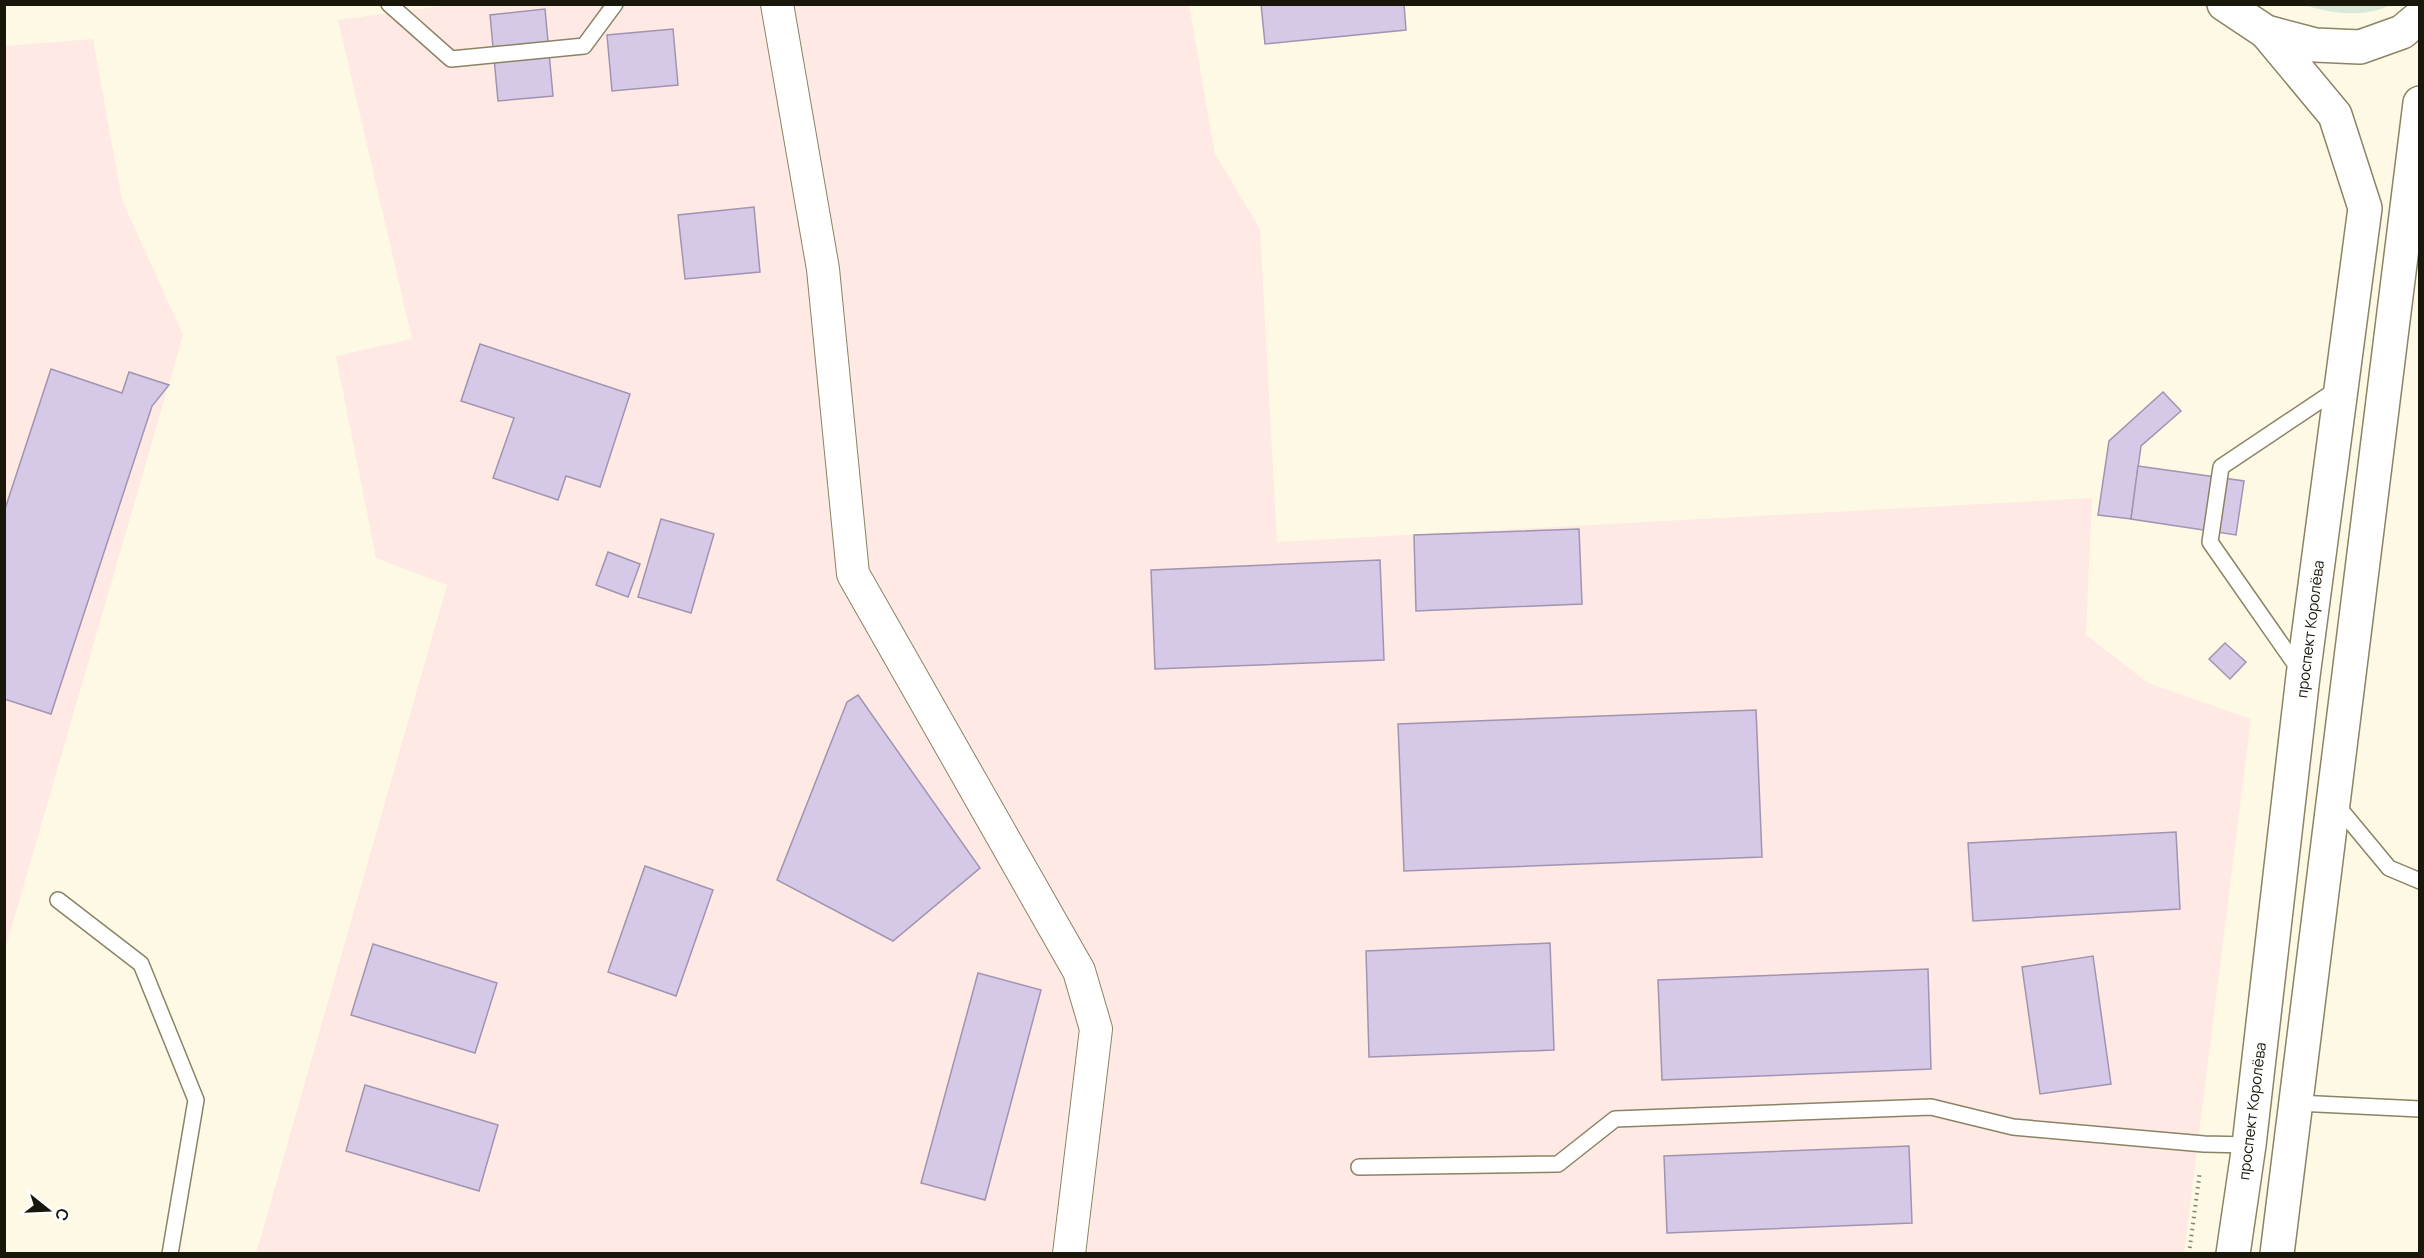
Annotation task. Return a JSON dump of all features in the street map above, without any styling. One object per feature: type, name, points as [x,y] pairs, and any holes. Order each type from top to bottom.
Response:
[{"type":"main road","points":[[2224,4],[2266,32],[2315,45],[2360,47],[2402,32],[2420,17]]},
{"type":"main road","name":"проспект Королёва","points":[[2233,1254],[2249,1145],[2303,676],[2365,208],[2335,116],[2266,32]]},
{"type":"main road","points":[[2277,1254],[2420,103]]},
{"type":"street","points":[[777,4],[823,269],[853,574],[1079,970],[1096,1029],[1069,1254]]},
{"type":"lane","points":[[389,4],[450,59],[584,46],[615,4]]},
{"type":"lane","points":[[2303,676],[2210,542],[2221,467],[2341,386]]},
{"type":"lane","points":[[2334,802],[2389,868],[2420,880]]},
{"type":"lane","points":[[58,900],[141,964],[196,1100],[170,1254]]},
{"type":"lane","points":[[2297,1103],[2420,1109]]},
{"type":"lane","points":[[1359,1167],[1558,1164],[1615,1119],[1931,1107],[2013,1127],[2204,1144],[2249,1145]]},
{"type":"path","points":[[2189,1254],[2204,1144]]},
{"type":"shaded area","points":[[457,4],[1189,5],[1215,154],[1260,229],[1277,542],[2092,498],[2086,635],[2148,683],[2251,719],[2184,1253],[256,1254],[447,585],[376,558],[336,356],[412,339],[338,20]]},
{"type":"shaded area","points":[[93,39],[122,200],[183,335],[5,950],[5,46]]},
{"type":"green space","points":[[2391,4],[2381,9],[2359,13],[2326,11],[2304,5]]},
{"type":"building","points":[[1261,4],[1404,4],[1406,30],[1265,44]]},
{"type":"building","points":[[545,9],[553,96],[498,101],[490,15]]},
{"type":"building","points":[[673,29],[678,85],[612,91],[607,35]]},
{"type":"building","points":[[754,207],[760,272],[685,279],[678,215]]},
{"type":"building","points":[[480,344],[630,394],[600,487],[566,476],[558,500],[493,478],[514,418],[461,401]]},
{"type":"building","points":[[51,369],[122,393],[129,372],[169,385],[152,406],[51,714],[4,699],[4,512]]},
{"type":"building","points":[[2163,392],[2181,411],[2141,446],[2131,519],[2098,515],[2109,441]]},
{"type":"building","points":[[2138,466],[2244,481],[2236,535],[2131,519]]},
{"type":"building","points":[[661,519],[714,534],[691,613],[638,597]]},
{"type":"building","points":[[1579,529],[1582,604],[1416,611],[1414,535]]},
{"type":"building","points":[[608,552],[640,564],[628,597],[596,585]]},
{"type":"building","points":[[1380,560],[1384,660],[1155,669],[1151,570]]},
{"type":"building","points":[[2225,643],[2246,662],[2230,679],[2209,659]]},
{"type":"building","points":[[858,695],[980,868],[893,941],[777,880],[847,702]]},
{"type":"building","points":[[1756,710],[1762,857],[1404,871],[1398,724]]},
{"type":"building","points":[[2176,832],[2180,909],[1973,921],[1968,843]]},
{"type":"building","points":[[645,866],[713,890],[676,996],[608,972]]},
{"type":"building","points":[[1550,943],[1554,1050],[1369,1057],[1366,951]]},
{"type":"building","points":[[373,944],[497,983],[475,1053],[351,1015]]},
{"type":"building","points":[[2093,956],[2111,1084],[2040,1094],[2022,967]]},
{"type":"building","points":[[1928,969],[1931,1069],[1662,1080],[1658,980]]},
{"type":"building","points":[[978,973],[1041,990],[985,1200],[921,1183]]},
{"type":"building","points":[[365,1085],[498,1125],[479,1191],[346,1151]]},
{"type":"building","points":[[1909,1146],[1912,1223],[1667,1233],[1664,1156]]}]
